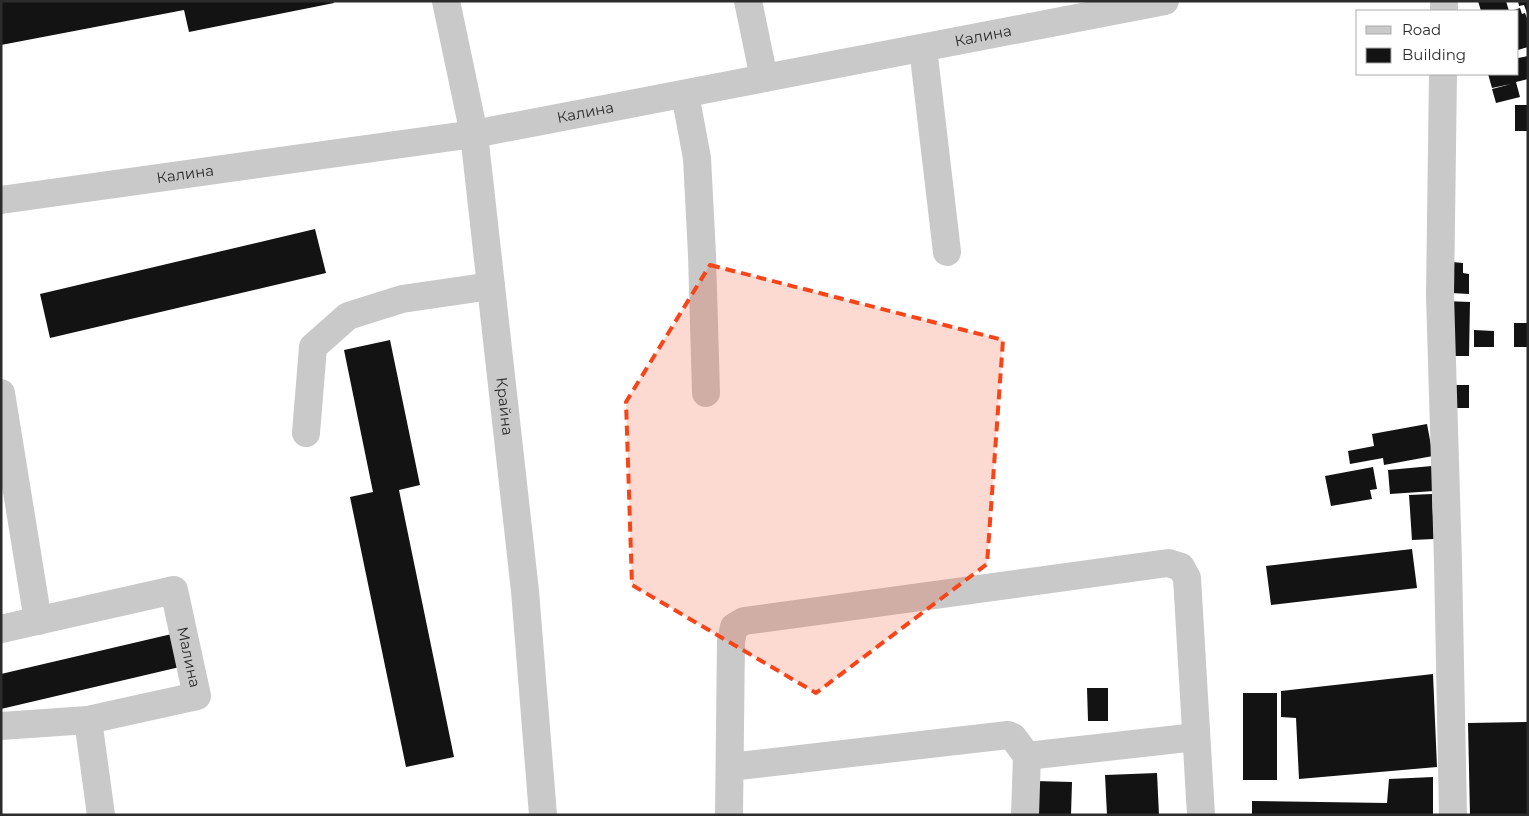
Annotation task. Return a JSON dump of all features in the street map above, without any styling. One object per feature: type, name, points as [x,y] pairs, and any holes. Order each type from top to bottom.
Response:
[{"type":"street","name":"Крайна","points":[[446,1],[474,134],[525,591],[543,815]]},
{"type":"street","points":[[748,1],[764,78]]},
{"type":"street","name":"Калина","points":[[1,200],[474,134],[923,48],[1076,10],[1165,1]]},
{"type":"street","points":[[923,48],[947,252]]},
{"type":"street","points":[[1443,75],[1440,294],[1449,572],[1453,815]]},
{"type":"street","points":[[685,94],[697,158],[706,393]]},
{"type":"street","points":[[306,433],[313,347],[348,316],[402,299],[491,286]]},
{"type":"street","points":[[2,403],[38,621]]},
{"type":"street","points":[[730,815],[731,641],[734,627],[744,621],[1168,563],[1181,567],[1187,578],[1201,815]]},
{"type":"street","name":"Малина","points":[[1,629],[174,590],[197,696],[88,720]]},
{"type":"street","points":[[1,726],[88,720],[101,815]]},
{"type":"street","points":[[730,767],[1008,735],[1013,737],[1027,756],[1025,815]]},
{"type":"street","points":[[1027,756],[1196,737]]},
{"type":"highlighted area","points":[[710,265],[1003,340],[987,564],[816,693],[632,585],[626,402]]},
{"type":"building","points":[[1,1],[333,1],[334,3],[189,32],[184,10],[1,45]]},
{"type":"building","points":[[1478,1],[1506,1],[1509,10],[1481,10]]},
{"type":"building","points":[[1518,1],[1528,1],[1528,16],[1524,5],[1519,6]]},
{"type":"building","points":[[1520,8],[1522,14],[1525,13],[1528,21],[1528,47],[1519,50],[1519,10],[1514,10]]},
{"type":"building","points":[[1528,56],[1528,79],[1516,82],[1520,97],[1496,103],[1492,89],[1511,84],[1492,88],[1488,75],[1519,75],[1519,58]]},
{"type":"building","points":[[1515,105],[1528,105],[1528,131],[1515,131]]},
{"type":"building","points":[[315,229],[326,273],[50,338],[40,294]]},
{"type":"building","points":[[1452,262],[1463,263],[1463,273],[1469,274],[1469,294],[1451,293]]},
{"type":"building","points":[[1445,301],[1470,302],[1469,356],[1451,356]]},
{"type":"building","points":[[1514,323],[1528,323],[1528,347],[1514,347]]},
{"type":"building","points":[[1474,330],[1494,331],[1494,347],[1474,347]]},
{"type":"building","points":[[390,340],[420,485],[399,490],[454,757],[406,767],[350,497],[373,492],[344,350]]},
{"type":"building","points":[[1450,385],[1469,385],[1469,408],[1450,408]]},
{"type":"building","points":[[1427,424],[1433,456],[1384,465],[1383,458],[1350,464],[1348,451],[1374,446],[1372,434]]},
{"type":"building","points":[[1432,466],[1434,491],[1390,494],[1388,470]]},
{"type":"building","points":[[1373,467],[1377,489],[1370,490],[1372,499],[1331,506],[1325,476]]},
{"type":"building","points":[[1432,494],[1434,539],[1412,540],[1409,495]]},
{"type":"building","points":[[1412,549],[1417,588],[1271,605],[1266,566]]},
{"type":"building","points":[[176,633],[184,666],[1,709],[1,674]]},
{"type":"building","points":[[1433,674],[1437,767],[1299,779],[1296,718],[1281,717],[1281,691]]},
{"type":"building","points":[[1087,688],[1108,688],[1108,721],[1088,721]]},
{"type":"building","points":[[1243,693],[1277,693],[1277,780],[1243,780]]},
{"type":"building","points":[[1528,722],[1528,815],[1470,815],[1468,723]]},
{"type":"building","points":[[1157,773],[1159,815],[1107,815],[1105,775]]},
{"type":"building","points":[[1433,777],[1433,815],[1252,815],[1252,801],[1387,803],[1389,779]]},
{"type":"building","points":[[1035,781],[1072,782],[1071,815],[1035,815]]}]
